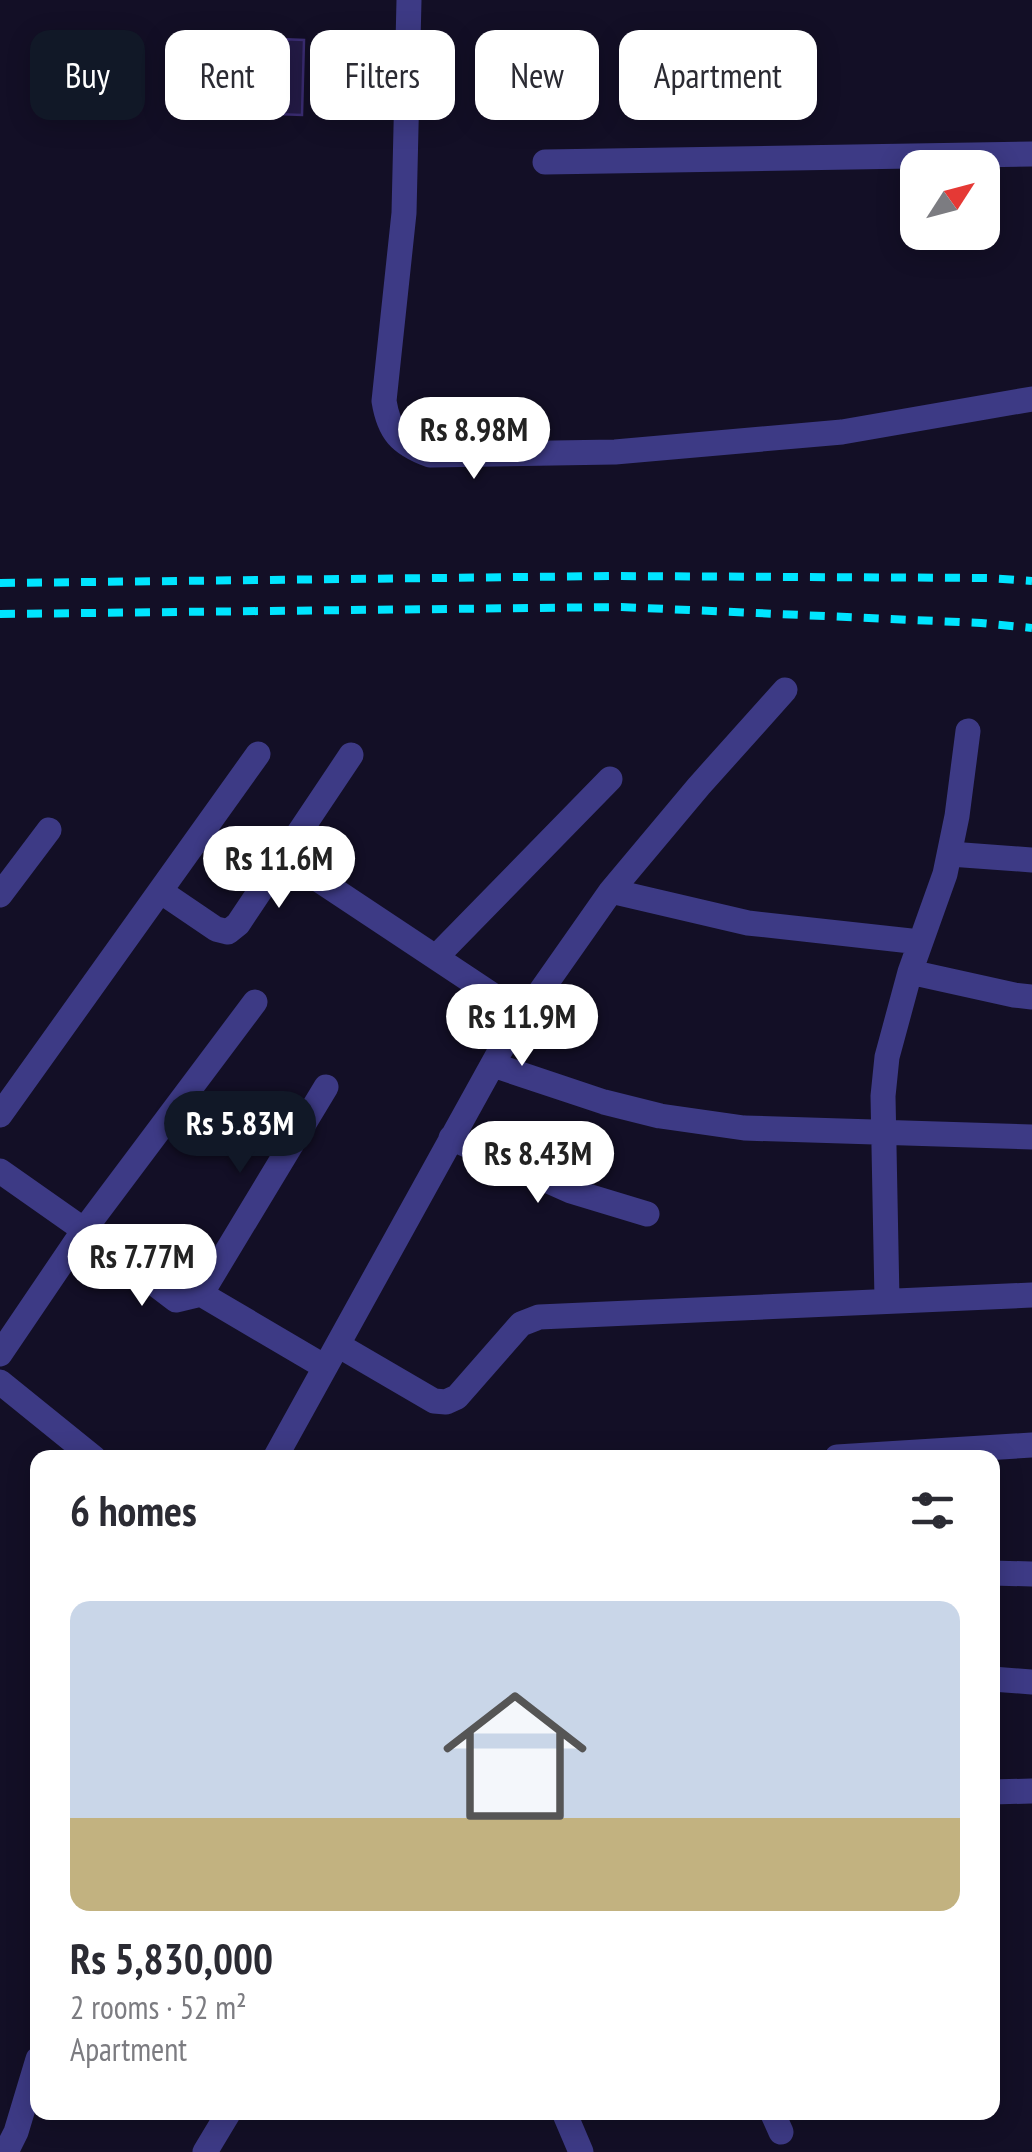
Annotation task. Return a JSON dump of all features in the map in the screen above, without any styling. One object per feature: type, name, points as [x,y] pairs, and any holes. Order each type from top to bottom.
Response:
[{"type":"street","points":[[408,0],[404,213],[384,401],[387,421],[412,448],[430,455],[615,452],[842,432],[1032,398]]},
{"type":"street","points":[[545,162],[1032,154]]},
{"type":"street","points":[[280,1450],[505,1042],[611,890],[786,690]]},
{"type":"street","points":[[888,1300],[883,1096],[887,1058],[910,972],[950,854],[968,731]]},
{"type":"street","points":[[0,1116],[258,754]]},
{"type":"street","points":[[160,892],[216,929],[228,932],[238,924],[351,755]]},
{"type":"street","points":[[436,958],[610,778]]},
{"type":"street","points":[[0,895],[49,830]]},
{"type":"street","points":[[950,854],[1032,860]]},
{"type":"street","points":[[283,856],[524,1016]]},
{"type":"street","points":[[611,890],[748,923],[920,942]]},
{"type":"street","points":[[910,972],[1014,996],[1032,996]]},
{"type":"street","points":[[0,1354],[84,1230],[255,1002]]},
{"type":"street","points":[[492,1065],[604,1102],[660,1116],[744,1128],[1032,1137]]},
{"type":"street","points":[[201,1294],[326,1086]]},
{"type":"street","points":[[452,1138],[571,1191],[647,1214]]},
{"type":"street","points":[[0,1171],[176,1300],[201,1294],[332,1356],[446,1402],[457,1396],[521,1324],[539,1318],[1032,1296]]},
{"type":"street","points":[[0,1382],[84,1450]]},
{"type":"street","points":[[951,1450],[1032,1445]]},
{"type":"street","points":[[1000,1574],[1032,1574]]},
{"type":"street","points":[[1000,1680],[1032,1682]]},
{"type":"street","points":[[1000,1792],[1032,1791]]},
{"type":"street","points":[[6,2152],[30,2086]]},
{"type":"street","points":[[204,2152],[224,2120]]},
{"type":"street","points":[[567,2120],[581,2152]]},
{"type":"building","points":[[290,39],[304,40],[302,115],[290,115]]},
{"type":"railway","points":[[0,583],[611,576],[1032,581]]},
{"type":"railway","points":[[0,614],[621,607],[1032,628]]}]
